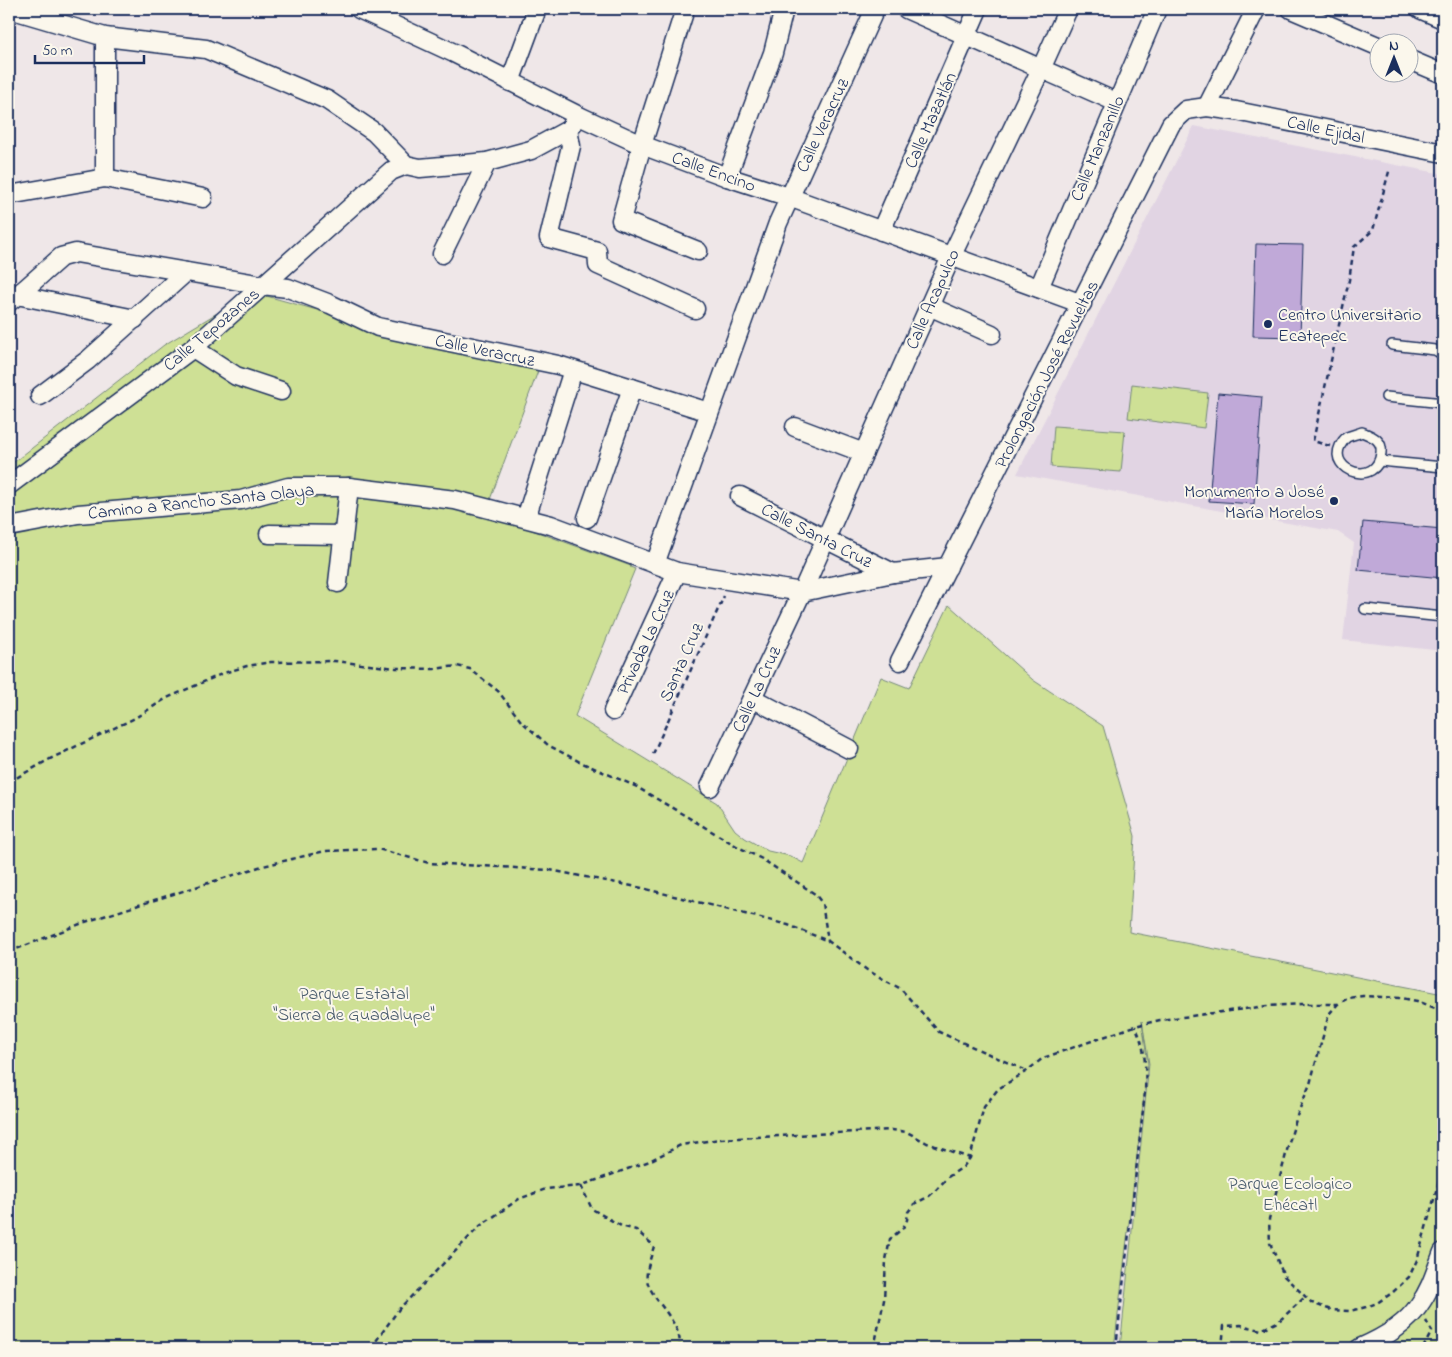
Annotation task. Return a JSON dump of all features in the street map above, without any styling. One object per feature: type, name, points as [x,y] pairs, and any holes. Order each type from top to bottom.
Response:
[{"type":"street","points":[[10,9],[105,37],[206,49],[327,100],[374,132],[406,165],[420,168],[487,162],[531,150],[573,123]]},
{"type":"street","name":"Calle Encino","points":[[359,9],[510,82],[573,123],[642,145],[727,177],[789,197],[1082,304]]},
{"type":"street","points":[[510,82],[537,9]]},
{"type":"street","points":[[685,9],[642,145],[621,220],[698,251]]},
{"type":"street","points":[[727,177],[773,53],[784,9]]},
{"type":"street","name":"Calle Veracruz","points":[[655,564],[778,223],[875,9]]},
{"type":"street","points":[[906,9],[1116,102]]},
{"type":"street","name":"Calle Mazatlán","points":[[882,231],[978,9]]},
{"type":"street","name":"Calle Acapulco","points":[[802,592],[951,257],[1068,9]]},
{"type":"street","name":"Calle Manzanillo","points":[[1038,288],[1157,9]]},
{"type":"street","points":[[1207,108],[1256,9]]},
{"type":"street","points":[[1291,9],[1370,43]]},
{"type":"street","points":[[1420,9],[1443,19]]},
{"type":"street","points":[[105,37],[105,178]]},
{"type":"street","points":[[1420,64],[1443,74]]},
{"type":"street","name":"Calle Ejidal","points":[[1207,108],[1236,111],[1443,153]]},
{"type":"street","name":"Prolongación José Revueltas","points":[[900,661],[1082,304],[1171,124],[1186,110],[1207,108]]},
{"type":"street","points":[[573,123],[571,146],[549,238],[597,251],[598,264],[695,309]]},
{"type":"street","points":[[442,254],[487,162]]},
{"type":"street","name":"Calle Tepozanes","points":[[9,485],[193,348],[391,171],[406,165]]},
{"type":"street","points":[[9,195],[105,178],[203,198]]},
{"type":"street","name":"Calle Veracruz","points":[[13,298],[60,257],[76,253],[288,288],[330,304],[378,327],[558,365],[710,412]]},
{"type":"street","points":[[40,396],[88,360],[186,272]]},
{"type":"street","points":[[13,298],[135,319]]},
{"type":"street","points":[[929,306],[992,334]]},
{"type":"street","points":[[193,348],[236,376],[281,392]]},
{"type":"street","points":[[526,518],[573,370]]},
{"type":"street","points":[[586,518],[632,388]]},
{"type":"street","points":[[795,427],[864,453]]},
{"type":"street","name":"Camino a Rancho Santa Olaya","points":[[9,526],[78,514],[241,500],[288,488],[349,488],[455,500],[551,525],[677,572],[802,592],[893,573],[948,567]]},
{"type":"street","points":[[338,583],[349,488]]},
{"type":"street","name":"Calle Santa Cruz","points":[[740,496],[893,573]]},
{"type":"street","points":[[269,534],[343,535]]},
{"type":"street","name":"Privada La Cruz","points":[[613,711],[677,572]]},
{"type":"street","name":"Calle La Cruz","points":[[710,787],[802,592]]},
{"type":"street","points":[[752,698],[849,749]]},
{"type":"street","points":[[1360,1348],[1376,1341],[1403,1322],[1419,1306],[1430,1286],[1443,1252]]},
{"type":"lane","points":[[1392,345],[1435,350],[1443,355]]},
{"type":"lane","points":[[1386,397],[1443,403]]},
{"type":"lane","points":[[1362,432],[1376,438],[1382,449],[1380,461],[1371,471],[1358,474],[1345,468],[1342,464],[1339,459],[1339,448],[1345,438],[1362,432]]},
{"type":"lane","points":[[1380,461],[1443,467]]},
{"type":"lane","points":[[1365,609],[1443,617]]},
{"type":"path","points":[[1339,448],[1313,441],[1349,280],[1354,247],[1373,230],[1390,168]]},
{"type":"path","name":"Santa Cruz","points":[[653,754],[731,581]]},
{"type":"path","points":[[9,782],[50,759],[135,718],[167,698],[224,673],[247,666],[271,662],[334,661],[396,668],[434,669],[457,666],[470,669],[498,692],[521,721],[548,745],[580,762],[635,786],[762,859],[815,894],[822,903],[828,941]]},
{"type":"path","points":[[9,952],[85,922],[259,867],[325,851],[378,850],[429,863],[550,870],[642,888],[788,925],[828,941],[867,970],[901,989],[939,1032],[978,1051],[1027,1071]]},
{"type":"path","points":[[1443,1012],[1417,1001],[1383,996],[1364,996],[1348,998],[1338,1004],[1329,1014],[1310,1084],[1290,1139],[1269,1219],[1270,1243],[1284,1276],[1312,1303],[1330,1310],[1350,1311],[1377,1303],[1398,1288],[1409,1277],[1417,1260],[1443,1168]]},
{"type":"path","points":[[874,1348],[884,1300],[886,1260],[890,1239],[903,1228],[908,1212],[914,1204],[936,1190],[948,1177],[963,1167],[970,1158],[984,1107],[998,1089],[1027,1071],[1043,1058],[1135,1026],[1160,1020],[1267,1006],[1338,1004]]},
{"type":"path","points":[[1116,1348],[1145,1092],[1146,1065],[1141,1037],[1135,1026]]},
{"type":"path","points":[[371,1348],[399,1309],[480,1226],[519,1199],[546,1190],[580,1186],[647,1162],[681,1145],[720,1139],[892,1130],[907,1132],[927,1143],[970,1158]]},
{"type":"path","points":[[580,1186],[592,1209],[621,1226],[636,1230],[654,1246],[647,1280],[670,1317],[681,1342],[680,1348]]},
{"type":"path","points":[[1222,1348],[1224,1326],[1241,1325],[1261,1330],[1279,1321],[1305,1297]]},
{"type":"path","points":[[1419,1306],[1432,1331],[1422,1348]]},
{"type":"shaded area","name":"Centro Universitario Ecatepec","points":[[1194,126],[1443,174],[1443,651],[1343,640],[1354,543],[1338,532],[1017,474]]},
{"type":"green space","name":"Parque Estatal \"Sierra de Guadalupe\"","points":[[252,292],[538,371],[485,513],[635,569],[575,716],[717,803],[735,830],[745,838],[768,851],[790,856],[803,863],[881,677],[909,688],[949,605],[1033,680],[1103,726],[1135,836],[1129,932],[1443,994],[1443,1348],[1120,1348],[1149,1064],[1142,1021],[1148,1064],[1114,1348],[9,1348],[9,466],[164,345]]},
{"type":"green space","points":[[1132,384],[1208,393],[1204,428],[1128,418]]},
{"type":"green space","points":[[1054,426],[1125,431],[1121,472],[1051,467]]},
{"type":"building","points":[[1256,244],[1303,245],[1300,337],[1253,336]]},
{"type":"building","points":[[1218,393],[1262,397],[1254,504],[1209,501]]},
{"type":"building","points":[[1363,522],[1443,529],[1443,578],[1358,570]]},
{"type":"place","name":"Centro Universitario Ecatepec","points":[[1268,324]]},
{"type":"place","name":"Monumento a José María Morelos","points":[[1334,501]]},
{"type":"park label","name":"Parque Ecologico Ehécatl","points":[[1290,1193]]}]
